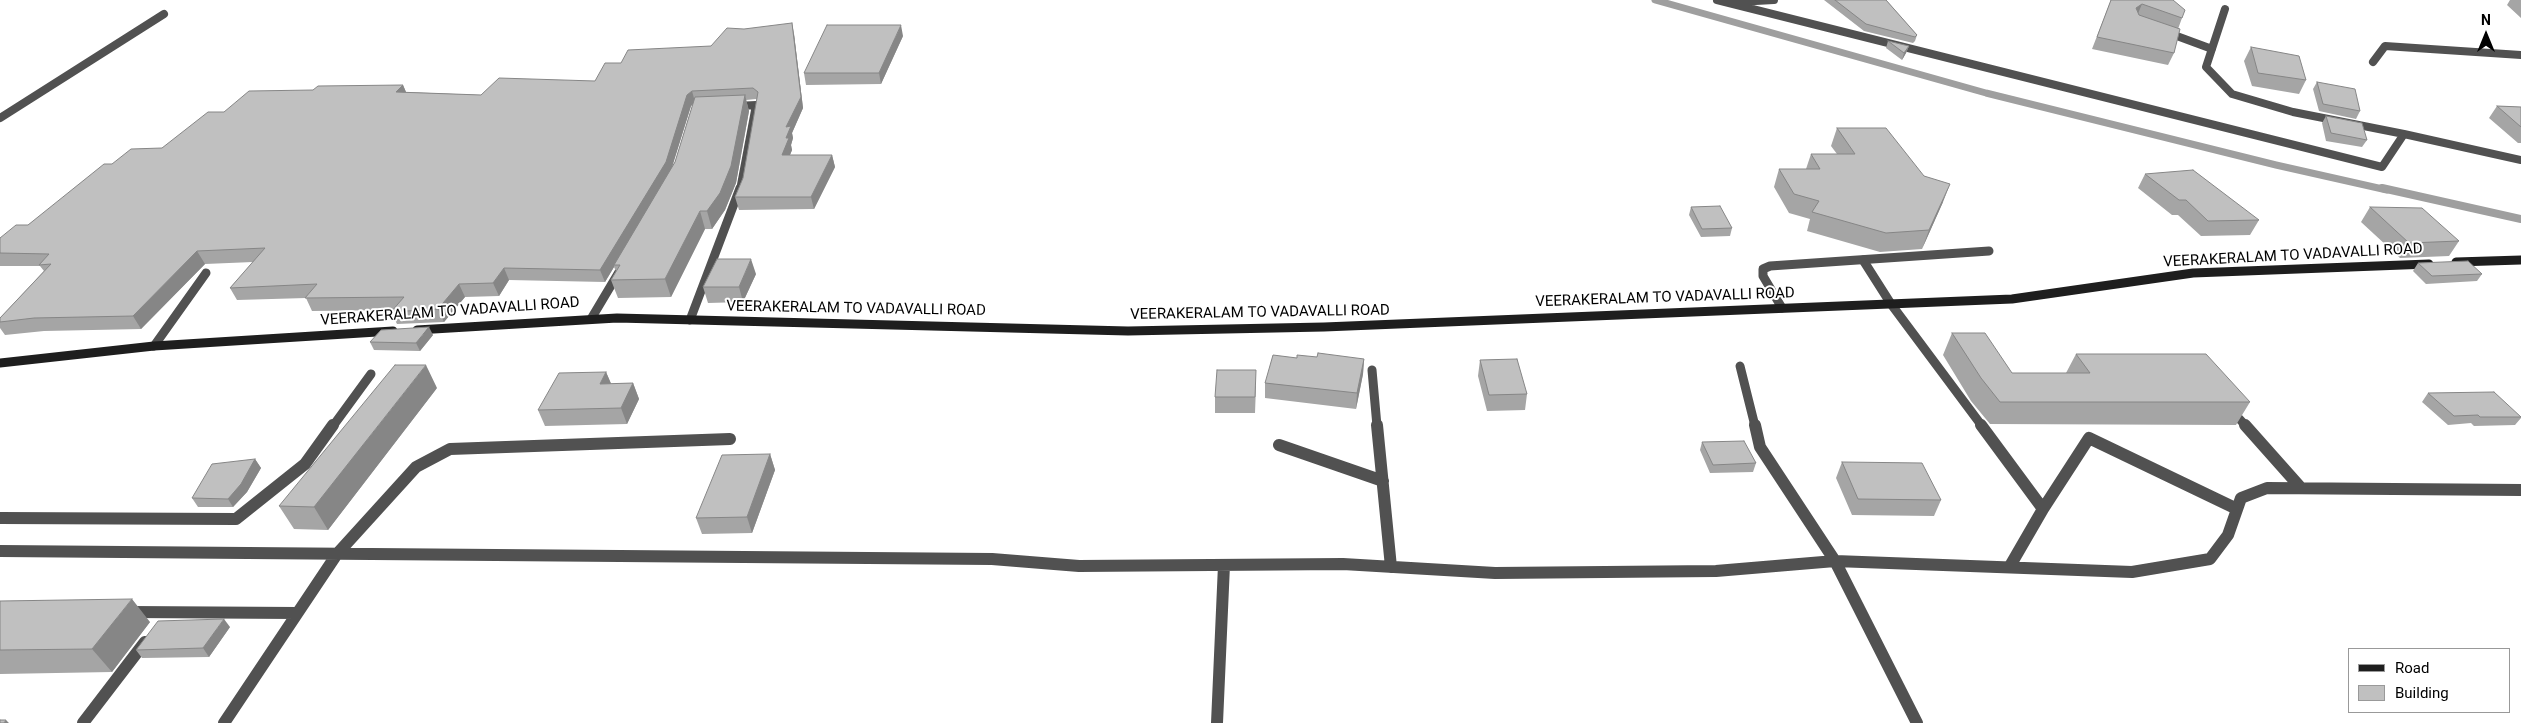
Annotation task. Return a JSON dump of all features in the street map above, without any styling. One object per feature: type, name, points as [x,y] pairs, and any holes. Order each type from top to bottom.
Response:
[{"type":"street","points":[[1717,0],[2382,167],[2404,134]]},
{"type":"street","points":[[1726,3],[1774,0]]},
{"type":"street","points":[[2225,9],[2206,67],[2232,94],[2294,112],[2521,160]]},
{"type":"street","points":[[0,118],[164,14]]},
{"type":"street","points":[[2162,30],[2212,49]]},
{"type":"street","points":[[2373,62],[2385,46],[2521,55]]},
{"type":"street","points":[[690,320],[739,196],[756,105],[722,107]]},
{"type":"street","points":[[1782,308],[1763,276],[1763,269],[1770,266],[1989,251]]},
{"type":"street","points":[[591,319],[626,260]]},
{"type":"street","points":[[1862,260],[1891,304],[2043,509]]},
{"type":"street","name":"VEERAKERALAM TO VADAVALLI ROAD","points":[[0,363],[154,346],[591,319],[1128,331],[1324,327],[2012,299],[2193,273],[2521,260]]},
{"type":"street","points":[[154,346],[206,273]]},
{"type":"street","points":[[1740,366],[1760,447],[1835,561],[1917,723]]},
{"type":"street","points":[[1372,370],[1391,567]]},
{"type":"street","points":[[0,518],[236,519],[305,464],[371,374]]},
{"type":"street","points":[[2224,401],[2301,488]]},
{"type":"street","points":[[2010,566],[2043,509],[2089,438],[2237,508]]},
{"type":"street","points":[[224,723],[336,554],[416,467],[450,449],[730,439]]},
{"type":"street","points":[[1279,445],[1383,481]]},
{"type":"street","points":[[0,551],[992,560],[1079,566],[1343,564],[1495,573],[1716,571],[1835,561],[2132,572],[2210,559],[2228,535],[2241,498],[2267,488],[2521,490]]},
{"type":"street","points":[[1217,723],[1224,565]]},
{"type":"street","points":[[119,612],[297,613]]},
{"type":"street","points":[[83,723],[168,612]]},
{"type":"building","points":[[1835,0],[1886,0],[1917,35],[1915,37],[1866,24]]},
{"type":"building","points":[[2111,0],[2173,0],[2185,10],[2182,18],[2142,4],[2136,8],[2139,15],[2180,29],[2174,53],[2097,37]]},
{"type":"building","points":[[792,23],[801,97],[786,127],[791,126],[786,138],[789,138],[782,155],[832,155],[811,197],[735,197],[743,178],[758,92],[753,88],[692,91],[687,95],[666,162],[600,270],[504,268],[493,283],[459,284],[438,309],[391,312],[404,297],[305,298],[317,284],[230,288],[265,248],[197,251],[133,316],[34,318],[0,322],[0,318],[51,264],[39,265],[49,254],[0,253],[0,238],[16,225],[28,225],[104,164],[112,164],[131,149],[162,148],[208,112],[224,112],[249,91],[313,90],[318,86],[403,85],[396,92],[481,95],[499,78],[595,81],[605,63],[621,63],[628,50],[711,46],[727,28],[744,29]]},
{"type":"building","points":[[827,25],[901,25],[879,73],[804,73]]},
{"type":"building","points":[[1888,41],[1909,46],[1904,53]]},
{"type":"building","points":[[2251,47],[2299,56],[2306,80],[2258,73]]},
{"type":"building","points":[[2317,82],[2355,89],[2360,111],[2323,104]]},
{"type":"building","points":[[745,95],[731,166],[720,193],[707,211],[700,211],[665,279],[611,280],[620,265],[614,265],[675,162],[695,97]]},
{"type":"building","points":[[2497,106],[2521,107],[2521,127]]},
{"type":"building","points":[[2326,116],[2362,123],[2367,140],[2331,133]]},
{"type":"building","points":[[1837,128],[1886,128],[1924,176],[1950,184],[1929,230],[1886,233],[1812,212],[1819,201],[1794,194],[1779,169],[1820,169],[1811,154],[1855,154]]},
{"type":"building","points":[[2193,170],[2259,220],[2208,221],[2186,200],[2179,200],[2145,174]]},
{"type":"building","points":[[1720,206],[1732,228],[1702,229],[1691,207]]},
{"type":"building","points":[[2370,207],[2422,208],[2459,241],[2409,243]]},
{"type":"building","points":[[717,259],[751,259],[739,287],[703,287]]},
{"type":"building","points":[[2468,261],[2482,274],[2432,276],[2418,263]]},
{"type":"building","points":[[429,327],[416,343],[370,342],[381,330]]},
{"type":"building","points":[[1952,333],[1985,333],[2012,373],[2090,373],[2076,354],[2206,354],[2250,402],[2000,402],[1981,378]]},
{"type":"building","points":[[1318,353],[1364,359],[1357,393],[1265,383],[1273,355],[1297,358],[1297,355],[1317,357]]},
{"type":"building","points":[[1517,359],[1527,394],[1489,395],[1480,360]]},
{"type":"building","points":[[395,365],[426,365],[314,507],[279,506]]},
{"type":"building","points":[[1217,370],[1256,370],[1255,397],[1215,397]]},
{"type":"building","points":[[606,372],[600,384],[633,383],[621,408],[538,410],[559,373]]},
{"type":"building","points":[[2494,392],[2521,417],[2454,416],[2428,393]]},
{"type":"building","points":[[1744,441],[1756,463],[1713,465],[1702,442]]},
{"type":"building","points":[[770,454],[747,517],[696,518],[722,455]]},
{"type":"building","points":[[255,459],[241,484],[228,499],[192,498],[212,464]]},
{"type":"building","points":[[1842,462],[1922,463],[1941,500],[1858,499]]},
{"type":"building","points":[[132,599],[92,649],[0,650],[0,601]]},
{"type":"building","points":[[224,619],[203,648],[136,650],[158,621]]},
{"type":"waterway","points":[[1655,0],[1986,93],[2276,165],[2387,190]]},
{"type":"waterway","points":[[2382,188],[2521,219]]}]
